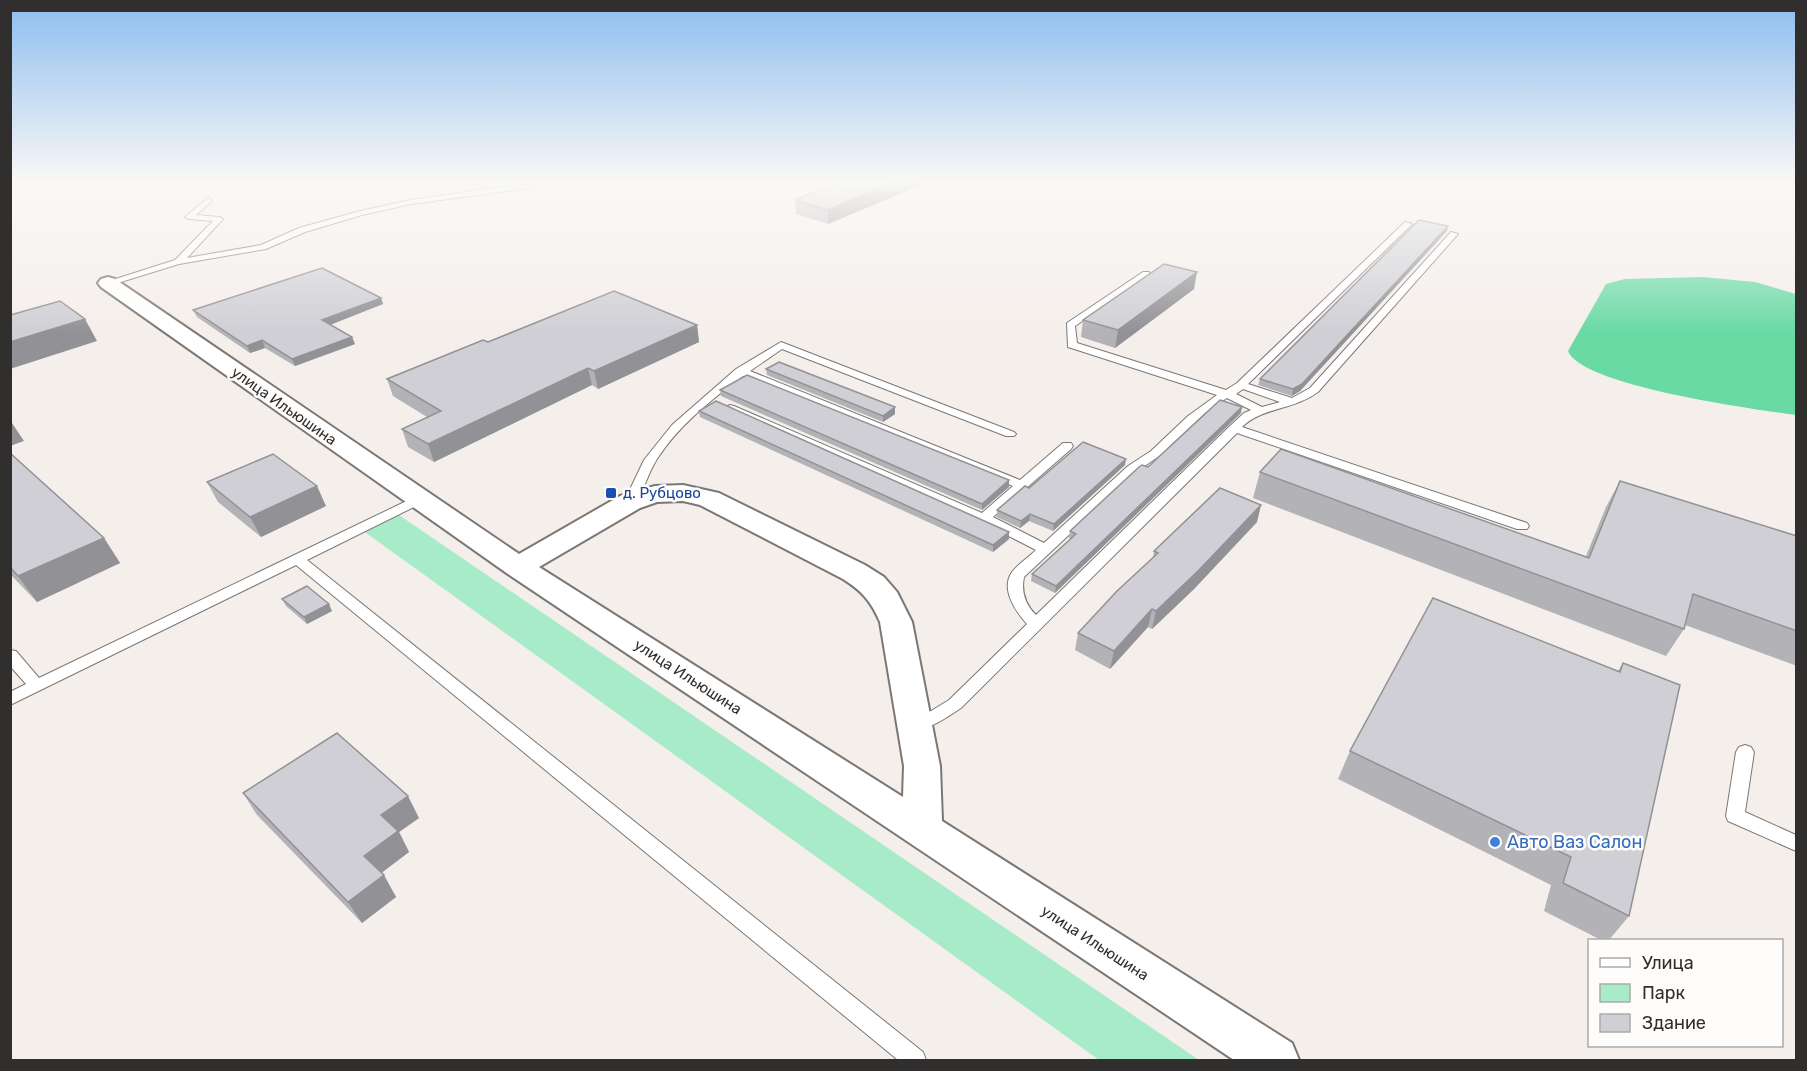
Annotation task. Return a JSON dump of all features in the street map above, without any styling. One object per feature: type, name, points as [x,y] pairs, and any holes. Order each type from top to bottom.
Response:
[{"type":"street","name":"улица Ильюшина","points":[[108,283],[518,567],[1275,1060]]},
{"type":"street","points":[[518,567],[630,501],[655,494],[683,493],[709,499],[854,572],[873,584],[886,599],[896,622],[922,766],[922,830]]},
{"type":"lane","points":[[178,262],[207,232]]},
{"type":"lane","points":[[108,283],[178,262],[263,247],[297,232]]},
{"type":"lane","points":[[1037,624],[1020,607],[1014,586],[1017,575],[1132,469],[1150,459],[1213,401],[1229,395],[1241,385],[1399,232]]},
{"type":"lane","points":[[914,724],[937,715],[955,704],[1248,415],[1302,399],[1314,390],[1454,234]]},
{"type":"lane","points":[[1146,274],[1070,325],[1072,345],[1229,395],[1261,411]]},
{"type":"lane","points":[[630,501],[651,459],[673,432],[740,371],[781,345],[1010,434]]},
{"type":"lane","points":[[740,371],[1022,485]]},
{"type":"lane","points":[[1241,385],[1292,402]]},
{"type":"lane","points":[[709,398],[984,518],[1046,549]]},
{"type":"lane","points":[[1234,428],[1522,526]]},
{"type":"lane","points":[[984,518],[1067,446]]},
{"type":"lane","points":[[10,699],[418,499]]},
{"type":"lane","points":[[297,558],[915,1060]]},
{"type":"lane","points":[[10,655],[37,686]]},
{"type":"lane","points":[[1744,752],[1735,816],[1797,843]]},
{"type":"green space","points":[[1703,277],[1755,282],[1796,294],[1796,415],[1711,402],[1636,385],[1604,375],[1580,364],[1568,351],[1606,284],[1625,279]]},
{"type":"green space","points":[[396,513],[1199,1060],[1099,1060],[362,530]]},
{"type":"building","points":[[1407,232],[1442,232],[1302,384],[1293,389],[1260,379]]},
{"type":"building","points":[[1164,264],[1197,272],[1118,330],[1083,320]]},
{"type":"building","points":[[322,268],[381,298],[322,320],[352,337],[292,359],[262,340],[247,346],[193,310]]},
{"type":"building","points":[[614,291],[697,325],[594,371],[588,368],[428,444],[402,429],[441,411],[387,379],[483,340],[488,342]]},
{"type":"building","points":[[60,301],[85,319],[10,342],[10,315]]},
{"type":"building","points":[[779,362],[895,407],[883,416],[766,369]]},
{"type":"building","points":[[747,375],[1009,480],[982,504],[720,390]]},
{"type":"building","points":[[1220,400],[1242,407],[1056,586],[1032,574],[1076,534],[1070,531],[1139,467],[1142,465],[1148,467]]},
{"type":"building","points":[[716,401],[1009,532],[993,545],[699,411]]},
{"type":"building","points":[[1083,442],[1126,459],[1054,524],[1030,514],[1021,521],[997,510],[1025,486],[1029,488]]},
{"type":"building","points":[[1281,449],[1589,558],[1620,481],[1797,536],[1797,631],[1693,594],[1684,629],[1260,472]]},
{"type":"building","points":[[10,453],[104,538],[18,576],[10,567]]},
{"type":"building","points":[[273,454],[317,486],[250,517],[207,482]]},
{"type":"building","points":[[1220,488],[1261,505],[1198,571],[1156,611],[1152,609],[1114,651],[1078,633],[1117,591],[1158,553],[1154,551]]},
{"type":"building","points":[[307,586],[329,604],[304,617],[282,599]]},
{"type":"building","points":[[1433,598],[1620,672],[1623,663],[1680,685],[1629,916],[1563,883],[1571,857],[1350,751]]},
{"type":"building","points":[[337,733],[408,796],[381,815],[398,831],[364,856],[384,875],[348,902],[243,793]]},
{"type":"place","name":"д. Рубцово","points":[[611,493]]},
{"type":"place","name":"Авто Ваз Салон","points":[[1495,842]]}]
